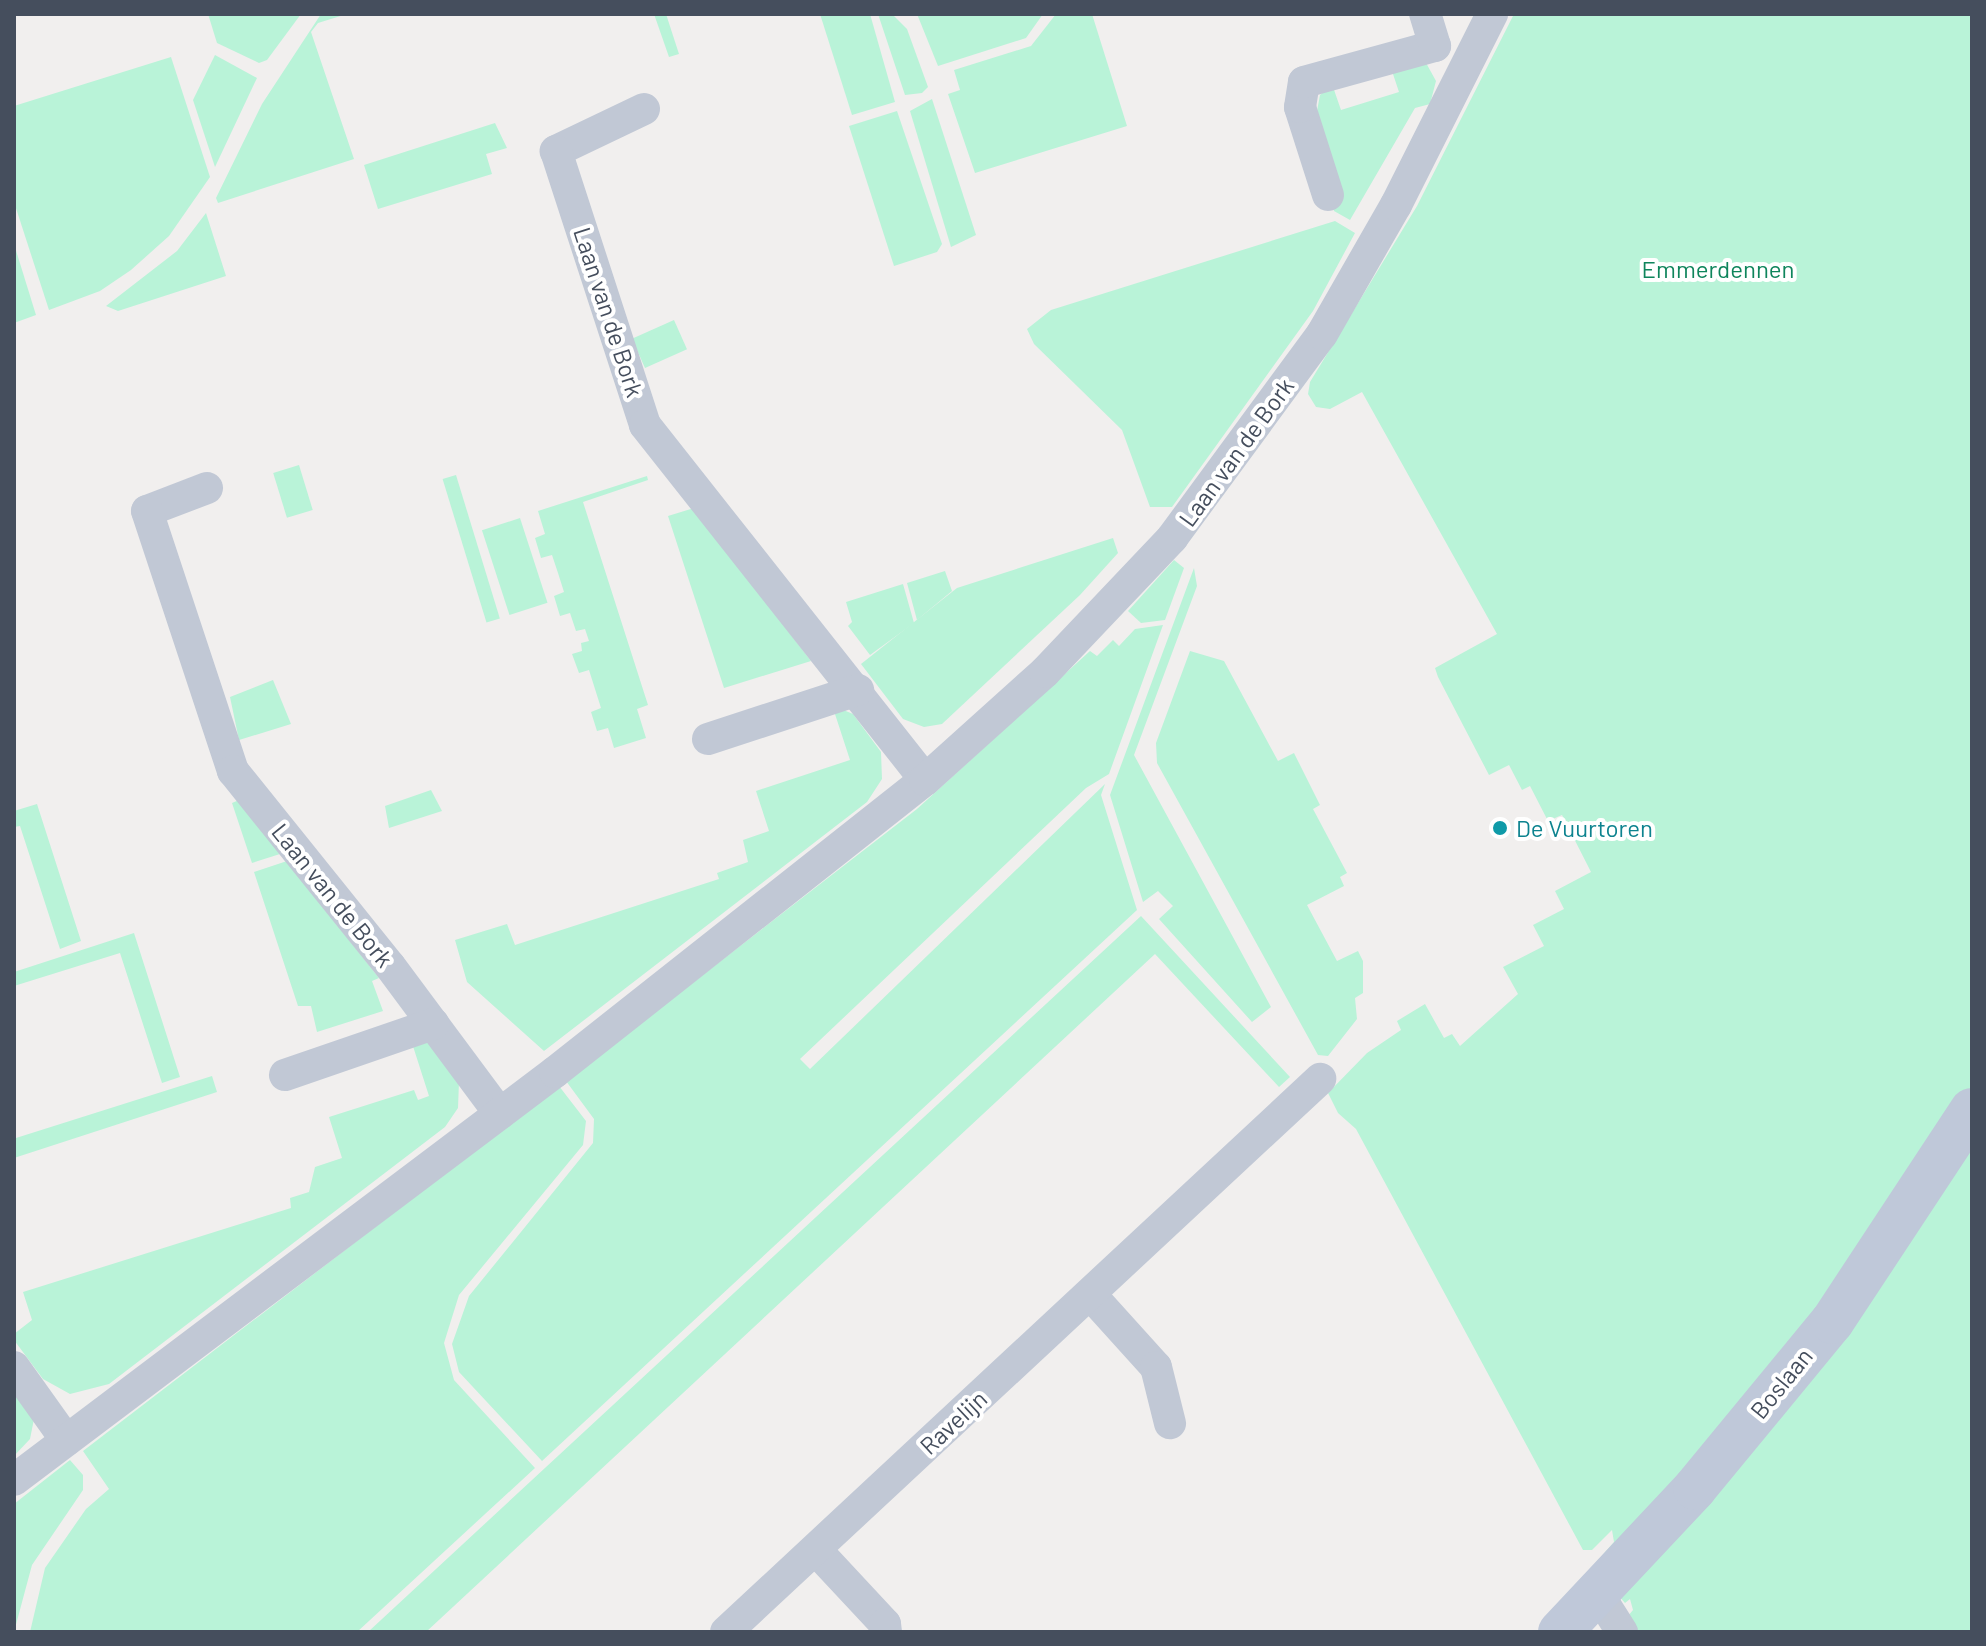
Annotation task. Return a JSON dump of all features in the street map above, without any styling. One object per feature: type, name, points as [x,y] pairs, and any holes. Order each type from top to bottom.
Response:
[{"type":"main road","name":"Boslaan","points":[[1560,1632],[1695,1488],[1832,1322],[1972,1110]]},
{"type":"street","points":[[1425,14],[1435,46],[1467,64]]},
{"type":"street","name":"Laan van de Bork","points":[[14,1480],[500,1114],[925,780],[1045,672],[1176,534],[1322,334],[1396,205],[1492,14]]},
{"type":"street","points":[[1328,195],[1300,107],[1304,82],[1435,46]]},
{"type":"street","name":"Laan van de Bork","points":[[644,109],[556,151],[645,425],[858,690],[925,780]]},
{"type":"street","name":"Laan van de Bork","points":[[207,488],[147,511],[233,771],[433,1024],[500,1114]]},
{"type":"street","points":[[708,739],[858,690]]},
{"type":"street","points":[[285,1075],[433,1024]]},
{"type":"street","name":"Ravelijn","points":[[726,1632],[1320,1079]]},
{"type":"street","points":[[1090,1294],[1156,1367],[1170,1423]]},
{"type":"street","points":[[14,1367],[66,1440]]},
{"type":"street","points":[[816,1550],[885,1624],[886,1632]]},
{"type":"street","points":[[1598,1594],[1622,1632]]},
{"type":"green space","points":[[208,14],[301,14],[267,60],[259,63],[217,43]]},
{"type":"green space","points":[[321,14],[347,14],[318,23],[311,32],[354,159],[218,203],[216,198],[262,104]]},
{"type":"green space","points":[[654,14],[666,14],[679,54],[669,57]]},
{"type":"green space","points":[[820,14],[870,14],[895,102],[852,115]]},
{"type":"green space","points":[[878,14],[892,14],[907,29],[928,87],[922,93],[905,95]]},
{"type":"green space","points":[[917,14],[1043,14],[1026,38],[938,66]]},
{"type":"green space","points":[[1056,14],[1092,14],[1127,126],[975,173],[948,94],[960,90],[954,70],[1031,46]]},
{"type":"green space","name":"Emmerdennen","points":[[1514,14],[1972,14],[1972,1632],[1638,1631],[1628,1616],[1633,1610],[1630,1599],[1625,1603],[1593,1566],[1614,1542],[1612,1530],[1592,1550],[1583,1550],[1356,1129],[1338,1113],[1328,1093],[1367,1053],[1401,1030],[1397,1021],[1425,1004],[1444,1038],[1452,1034],[1460,1046],[1518,994],[1503,967],[1544,946],[1533,925],[1564,909],[1555,891],[1591,872],[1562,815],[1548,821],[1530,786],[1522,790],[1509,765],[1489,775],[1438,677],[1435,668],[1497,634],[1362,392],[1330,409],[1316,407],[1308,394],[1310,382],[1417,206]]},
{"type":"green space","points":[[215,55],[257,78],[215,167],[193,100]]},
{"type":"green space","points":[[171,57],[210,177],[169,236],[131,270],[100,291],[49,310],[14,202],[14,106]]},
{"type":"green space","points":[[1425,61],[1436,81],[1430,104],[1415,108],[1350,220],[1334,211],[1317,111],[1320,95],[1332,84],[1341,110],[1399,92],[1390,65]]},
{"type":"green space","points":[[932,99],[976,235],[951,247],[910,111]]},
{"type":"green space","points":[[897,111],[942,244],[937,252],[894,266],[849,126]]},
{"type":"green space","points":[[495,123],[507,148],[486,154],[492,174],[378,209],[364,165]]},
{"type":"green space","points":[[206,213],[226,276],[118,311],[106,306],[177,251]]},
{"type":"green space","points":[[1335,221],[1355,233],[1313,311],[1172,507],[1150,507],[1122,430],[1034,344],[1027,329],[1051,310]]},
{"type":"green space","points":[[14,244],[36,315],[14,323]]},
{"type":"green space","points":[[674,320],[687,349],[645,368],[632,339]]},
{"type":"green space","points":[[299,465],[313,510],[287,518],[273,473]]},
{"type":"green space","points":[[456,475],[500,618],[486,623],[443,479]]},
{"type":"green space","points":[[647,476],[648,480],[583,502],[648,705],[637,709],[646,738],[614,748],[608,728],[597,731],[591,712],[601,708],[589,670],[579,673],[572,654],[582,651],[581,643],[589,641],[585,629],[576,631],[570,613],[560,616],[554,596],[564,592],[558,573],[552,555],[541,558],[535,538],[545,534],[538,511]]},
{"type":"green space","points":[[694,508],[811,661],[724,688],[668,516]]},
{"type":"green space","points":[[520,518],[548,603],[509,615],[482,530]]},
{"type":"green space","points":[[1113,538],[1118,553],[1080,595],[942,724],[924,727],[903,719],[861,664],[957,588]]},
{"type":"green space","points":[[1174,560],[1184,568],[1165,620],[1141,623],[1128,611]]},
{"type":"green space","points":[[1194,568],[1197,586],[1134,755],[1271,1007],[1252,1022],[1159,919],[1173,906],[1158,891],[1143,902],[1110,795]]},
{"type":"green space","points":[[945,571],[952,591],[917,620],[907,583]]},
{"type":"green space","points":[[903,584],[914,623],[870,655],[848,626],[852,622],[846,602]]},
{"type":"green space","points":[[1163,625],[1109,774],[1086,788],[800,1059],[810,1069],[1105,784],[1101,795],[1137,910],[542,1461],[459,1372],[452,1344],[469,1296],[593,1143],[594,1119],[566,1081],[917,809],[1090,651],[1097,656],[1113,640],[1119,646],[1135,629]]},
{"type":"green space","points":[[1190,651],[1224,661],[1278,761],[1294,753],[1320,805],[1313,809],[1347,873],[1340,877],[1344,886],[1307,905],[1337,961],[1358,951],[1363,961],[1363,993],[1355,998],[1357,1019],[1328,1056],[1318,1055],[1157,763],[1156,743]]},
{"type":"green space","points":[[273,680],[291,724],[239,740],[230,697]]},
{"type":"green space","points":[[841,709],[853,714],[881,752],[882,779],[867,802],[544,1051],[467,982],[455,940],[507,924],[515,945],[719,879],[717,873],[748,862],[743,840],[769,831],[756,791],[850,760],[834,711]]},
{"type":"green space","points":[[431,790],[442,811],[389,828],[385,806]]},
{"type":"green space","points":[[239,800],[280,854],[252,863],[232,803]]},
{"type":"green space","points":[[37,804],[81,941],[60,949],[20,826],[14,827],[14,811]]},
{"type":"green space","points":[[287,861],[379,978],[372,981],[383,1011],[317,1032],[311,1006],[298,1006],[254,872]]},
{"type":"green space","points":[[1141,916],[1290,1077],[1279,1087],[1155,954],[426,1632],[368,1632]]},
{"type":"green space","points":[[134,933],[180,1077],[162,1083],[120,953],[14,986],[14,972]]},
{"type":"green space","points":[[425,1039],[459,1082],[458,1108],[445,1127],[109,1384],[70,1394],[43,1379],[14,1340],[14,1334],[32,1320],[23,1292],[291,1208],[290,1198],[309,1192],[315,1167],[342,1158],[329,1117],[414,1090],[418,1100],[429,1096],[411,1040]]},
{"type":"green space","points":[[212,1076],[217,1092],[14,1158],[14,1133],[16,1138]]},
{"type":"green space","points":[[559,1086],[586,1121],[583,1145],[459,1295],[444,1343],[454,1380],[535,1468],[357,1632],[30,1632],[45,1568],[86,1509],[109,1489],[83,1451]]},
{"type":"green space","points":[[14,1380],[34,1419],[30,1439],[14,1456]]},
{"type":"green space","points":[[70,1460],[83,1475],[83,1490],[32,1565],[14,1632],[14,1504]]},
{"type":"place","name":"De Vuurtoren","points":[[1500,828]]}]
